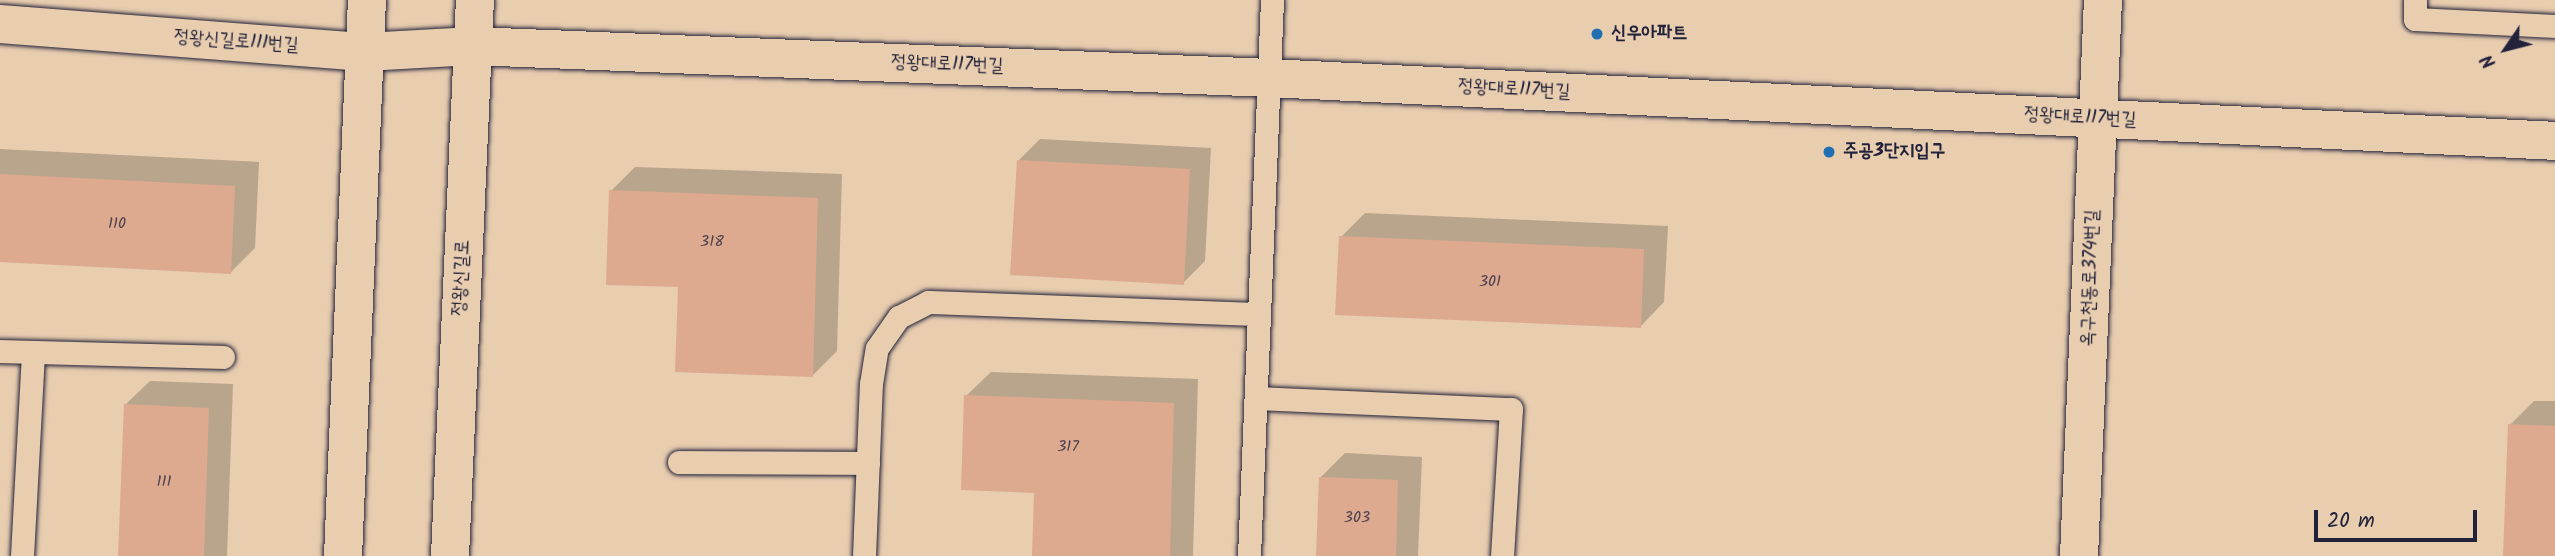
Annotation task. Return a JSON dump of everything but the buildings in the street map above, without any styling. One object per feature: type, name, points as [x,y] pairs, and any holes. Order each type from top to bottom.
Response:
[{"type":"street","points":[[343,556],[368,0]]},
{"type":"street","name":"정왕신길로","points":[[450,556],[475,0]]},
{"type":"street","name":"옥구천동로374번길","points":[[2079,556],[2103,0]]},
{"type":"street","name":"정왕신길로111번길","points":[[0,24],[365,52],[472,46]]},
{"type":"street","name":"정왕대로117번길","points":[[472,46],[1269,78],[2555,141]]},
{"type":"lane","points":[[1249,556],[1272,0]]},
{"type":"lane","points":[[2416,0],[2415,19],[2555,26]]},
{"type":"lane","points":[[864,556],[877,348],[899,317],[928,302],[1258,314]]},
{"type":"lane","points":[[0,351],[223,357]]},
{"type":"lane","points":[[22,556],[33,352]]},
{"type":"lane","points":[[1255,398],[1511,410],[1502,556]]},
{"type":"lane","points":[[679,462],[868,463]]},
{"type":"place","name":"신우아파트","points":[[1597,34]]},
{"type":"place","name":"주공3단지입구","points":[[1829,152]]}]
